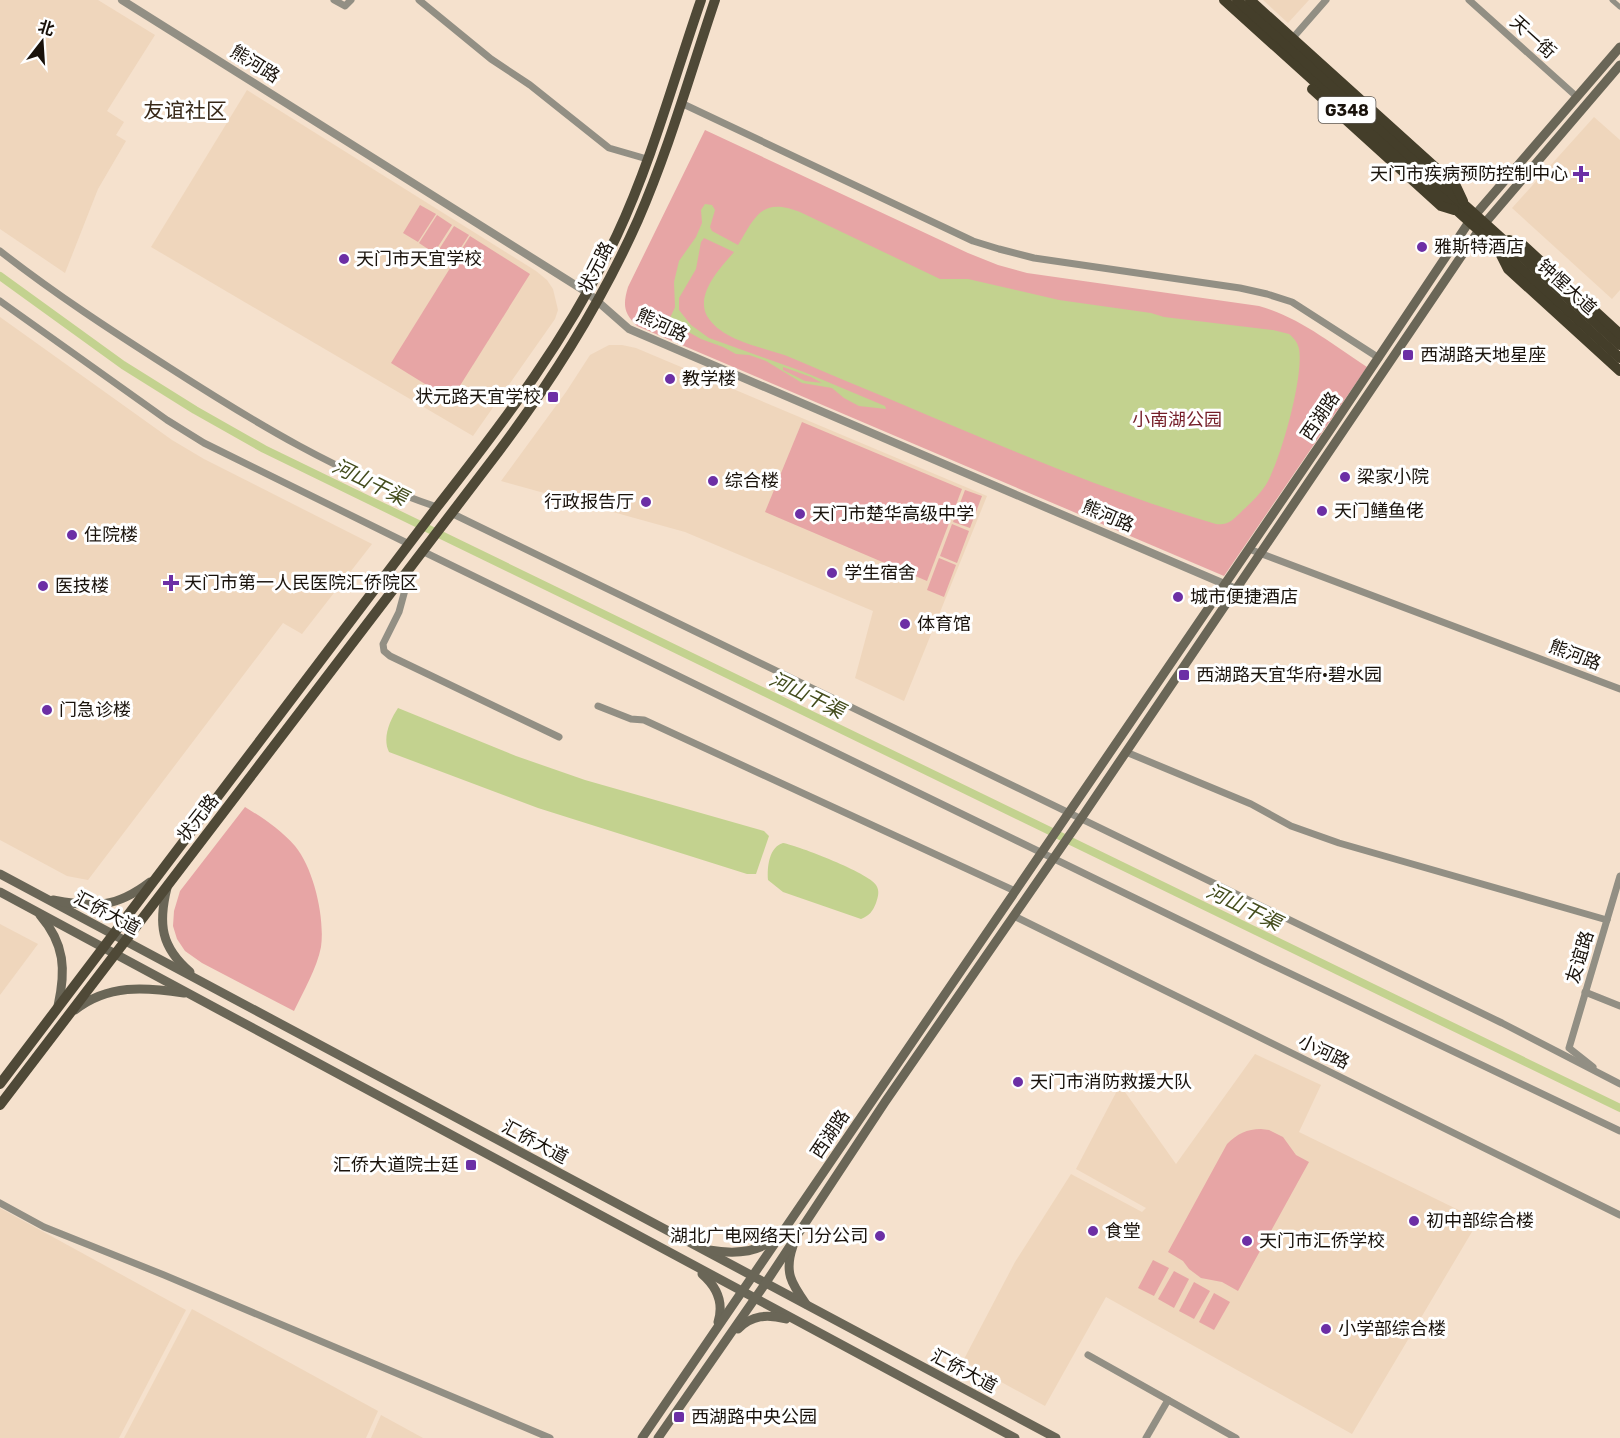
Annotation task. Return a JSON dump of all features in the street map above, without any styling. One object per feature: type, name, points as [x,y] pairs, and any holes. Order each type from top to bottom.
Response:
[{"type":"highway","points":[[1214,0],[1441,206],[1467,213]]},
{"type":"highway","name":"钟惺大道","points":[[1224,0],[1286,44]]},
{"type":"highway","name":"钟惺大道","points":[[1237,0],[1482,226],[1620,358]]},
{"type":"highway","points":[[1250,0],[1286,44],[1456,186],[1467,213]]},
{"type":"highway","points":[[1620,334],[1523,245],[1500,243],[1508,269],[1620,371]]},
{"type":"highway","name":"钟惺大道","points":[[1500,243],[1620,345]]},
{"type":"main road","name":"状元路","points":[[0,1084],[539,373],[588,293],[618,233],[647,159],[701,0]]},
{"type":"main road","name":"状元路","points":[[0,1105],[401,580],[525,415],[570,348],[625,248],[645,203],[715,0]]},
{"type":"main road","name":"西湖路","points":[[642,1438],[1379,358],[1467,213],[1577,97],[1620,47]]},
{"type":"main road","name":"西湖路","points":[[658,1438],[765,1284],[891,1093],[1079,822],[1482,226],[1620,65]]},
{"type":"main road","name":"汇侨大道","points":[[0,874],[1056,1438]]},
{"type":"main road","points":[[44,898],[86,905],[111,903],[135,894],[157,877]]},
{"type":"main road","points":[[168,884],[163,903],[162,920],[167,945],[173,956],[200,982]]},
{"type":"main road","name":"汇侨大道","points":[[0,892],[1015,1438]]},
{"type":"main road","points":[[37,911],[46,914],[52,911],[52,905],[44,898]]},
{"type":"main road","points":[[37,911],[50,927],[62,956],[63,984],[58,1009]]},
{"type":"main road","points":[[68,1016],[99,995],[125,988],[158,989],[194,995]]},
{"type":"main road","points":[[700,1249],[728,1253],[751,1251],[772,1240],[786,1228]]},
{"type":"main road","points":[[796,1235],[789,1259],[789,1271],[791,1281],[808,1306]]},
{"type":"main road","points":[[691,1264],[707,1279],[717,1293],[721,1312],[712,1335]]},
{"type":"main road","points":[[723,1343],[744,1323],[758,1316],[778,1317],[798,1322]]},
{"type":"street","name":"熊河路","points":[[122,0],[588,293],[617,320],[641,335],[1236,590]]},
{"type":"street","points":[[334,0],[345,6],[351,0]]},
{"type":"street","points":[[418,0],[491,59],[530,86],[609,148],[647,159]]},
{"type":"street","points":[[1286,44],[1326,0]]},
{"type":"street","name":"天一街","points":[[1469,0],[1577,97]]},
{"type":"street","points":[[1612,0],[1620,7]]},
{"type":"street","points":[[681,103],[973,241],[1034,258],[1267,294],[1301,307],[1379,358]]},
{"type":"street","points":[[0,251],[89,317],[232,408],[302,448],[369,481],[436,509]]},
{"type":"street","points":[[0,301],[167,420],[204,443],[410,544]]},
{"type":"street","points":[[449,515],[1079,822],[1502,1023],[1620,1084]]},
{"type":"street","name":"熊河路","points":[[1249,549],[1620,689]]},
{"type":"street","points":[[422,551],[1620,1131]]},
{"type":"street","points":[[401,580],[405,590],[399,612],[384,638],[384,651],[390,656],[559,737]]},
{"type":"street","points":[[598,706],[631,719],[644,720],[1015,891]]},
{"type":"street","points":[[1126,753],[1251,804],[1291,826],[1339,843],[1607,920]]},
{"type":"street","name":"友谊路","points":[[1607,1078],[1569,1048],[1620,876]]},
{"type":"street","name":"小河路","points":[[1014,916],[1620,1215]]},
{"type":"street","points":[[1585,992],[1620,1006]]},
{"type":"street","points":[[0,1203],[44,1227],[165,1275],[550,1438]]},
{"type":"street","points":[[1088,1355],[1236,1438]]},
{"type":"street","points":[[1146,1438],[1168,1400]]},
{"type":"shaded area","points":[[0,0],[98,0],[155,35],[107,111],[124,122],[116,135],[126,141],[98,189],[65,273],[0,229]]},
{"type":"shaded area","points":[[1263,0],[1309,0],[1288,23]]},
{"type":"shaded area","name":"天门市天宜学校","points":[[247,90],[536,271],[547,280],[553,289],[558,310],[555,319],[473,436],[151,247]]},
{"type":"shaded area","name":"天门市疾病预防控制中心","points":[[1594,117],[1620,140],[1620,290],[1612,299],[1512,208]]},
{"type":"shaded area","name":"小南湖公园","points":[[705,204],[712,205],[715,210],[710,227],[712,231],[738,245],[761,212],[768,208],[787,208],[800,212],[940,279],[968,279],[1059,300],[1289,334],[1298,345],[1300,362],[1295,397],[1285,437],[1273,471],[1262,490],[1237,516],[1227,523],[1216,524],[1075,476],[787,356],[743,342],[722,332],[707,316],[704,308],[704,299],[711,281],[734,252],[704,238],[701,242],[696,269],[679,298],[679,310],[691,325],[709,338],[804,372],[885,406],[886,409],[859,406],[832,388],[802,383],[766,361],[749,355],[736,354],[701,339],[674,324],[670,318],[675,307],[674,282],[679,261],[696,237],[702,223],[701,210]],"holes":[[[783,367],[822,383],[805,381],[783,370]]]},
{"type":"shaded area","name":"天门市第一人民医院汇侨院区","points":[[0,317],[172,440],[204,459],[372,544],[302,634],[283,623],[88,880],[67,876],[0,840]]},
{"type":"shaded area","name":"天门市楚华高级中学","points":[[609,345],[636,348],[987,496],[904,701],[855,678],[873,611],[685,532],[501,481],[590,355]]},
{"type":"shaded area","points":[[398,708],[516,756],[585,780],[764,831],[769,836],[756,874],[747,874],[538,808],[389,752],[387,735]]},
{"type":"shaded area","points":[[783,843],[833,861],[871,880],[878,892],[872,911],[861,919],[783,892],[768,880],[768,875],[772,853],[778,845]]},
{"type":"shaded area","points":[[0,924],[38,944],[0,995]]},
{"type":"shaded area","name":"天门市汇侨学校","points":[[1255,1054],[1321,1085],[1299,1132],[1479,1220],[1352,1434],[1106,1297],[1045,1406],[963,1361],[1015,1262],[1071,1174],[1142,1212],[1146,1208],[1076,1169],[1120,1085],[1176,1164]]},
{"type":"shaded area","points":[[0,1208],[186,1310],[119,1438],[0,1438]]},
{"type":"shaded area","points":[[192,1309],[378,1411],[366,1438],[124,1438]]},
{"type":"shaded area","points":[[381,1415],[423,1438],[371,1438]]},
{"type":"green space","name":"小南湖公园","points":[[705,130],[998,265],[1027,273],[1259,306],[1302,324],[1367,367],[1224,576],[637,326],[625,308],[628,287]]},
{"type":"green space","points":[[420,205],[436,214],[418,242],[403,233]]},
{"type":"green space","points":[[437,215],[452,225],[434,253],[419,243]]},
{"type":"green space","points":[[454,226],[469,235],[451,263],[436,254]]},
{"type":"green space","points":[[470,236],[530,274],[451,400],[391,363]]},
{"type":"green space","points":[[802,422],[962,489],[927,581],[765,512]]},
{"type":"green space","points":[[965,490],[982,496],[970,528],[953,522]]},
{"type":"green space","points":[[952,524],[969,531],[957,563],[940,556]]},
{"type":"green space","points":[[939,558],[956,565],[944,597],[927,590]]},
{"type":"green space","points":[[245,807],[272,825],[295,846],[308,867],[317,894],[320,908],[321,947],[313,971],[294,1011],[202,963],[185,951],[177,939],[173,926],[174,911],[180,891]]},
{"type":"green space","points":[[1261,1129],[1283,1137],[1296,1155],[1309,1162],[1238,1291],[1222,1282],[1201,1278],[1183,1261],[1168,1252],[1227,1144],[1242,1133]]},
{"type":"green space","points":[[1153,1260],[1169,1268],[1154,1296],[1138,1288]]},
{"type":"green space","points":[[1174,1271],[1189,1279],[1174,1308],[1158,1299]]},
{"type":"green space","points":[[1194,1282],[1210,1291],[1194,1319],[1179,1311]]},
{"type":"green space","points":[[1214,1293],[1230,1302],[1214,1330],[1199,1322]]},
{"type":"waterway","name":"河山干渠","points":[[0,276],[123,365],[195,410],[264,449],[1620,1108]]},
{"type":"place","name":"天门市疾病预防控制中心","points":[[1581,174]]},
{"type":"place","name":"雅斯特酒店","points":[[1422,247]]},
{"type":"place","name":"天门市天宜学校","points":[[344,259]]},
{"type":"place","name":"西湖路天地星座","points":[[1408,355]]},
{"type":"place","name":"教学楼","points":[[670,379]]},
{"type":"place","name":"状元路天宜学校","points":[[553,397]]},
{"type":"place","name":"梁家小院","points":[[1345,477]]},
{"type":"place","name":"综合楼","points":[[713,481]]},
{"type":"place","name":"行政报告厅","points":[[646,502]]},
{"type":"place","name":"天门鳝鱼佬","points":[[1322,511]]},
{"type":"place","name":"天门市楚华高级中学","points":[[800,514]]},
{"type":"place","name":"住院楼","points":[[72,535]]},
{"type":"place","name":"学生宿舍","points":[[832,573]]},
{"type":"place","name":"天门市第一人民医院汇侨院区","points":[[171,583]]},
{"type":"place","name":"医技楼","points":[[43,586]]},
{"type":"place","name":"城市便捷酒店","points":[[1178,597]]},
{"type":"place","name":"体育馆","points":[[905,624]]},
{"type":"place","name":"西湖路天宜华府·碧水园","points":[[1184,675]]},
{"type":"place","name":"门急诊楼","points":[[47,710]]},
{"type":"place","name":"天门市消防救援大队","points":[[1018,1082]]},
{"type":"place","name":"汇侨大道院士廷","points":[[471,1165]]},
{"type":"place","name":"初中部综合楼","points":[[1414,1221]]},
{"type":"place","name":"食堂","points":[[1093,1231]]},
{"type":"place","name":"湖北广电网络天门分公司","points":[[880,1236]]},
{"type":"place","name":"天门市汇侨学校","points":[[1247,1241]]},
{"type":"place","name":"小学部综合楼","points":[[1326,1329]]},
{"type":"place","name":"西湖路中央公园","points":[[679,1417]]},
{"type":"district","name":"友谊社区","points":[[185,110]]}]
